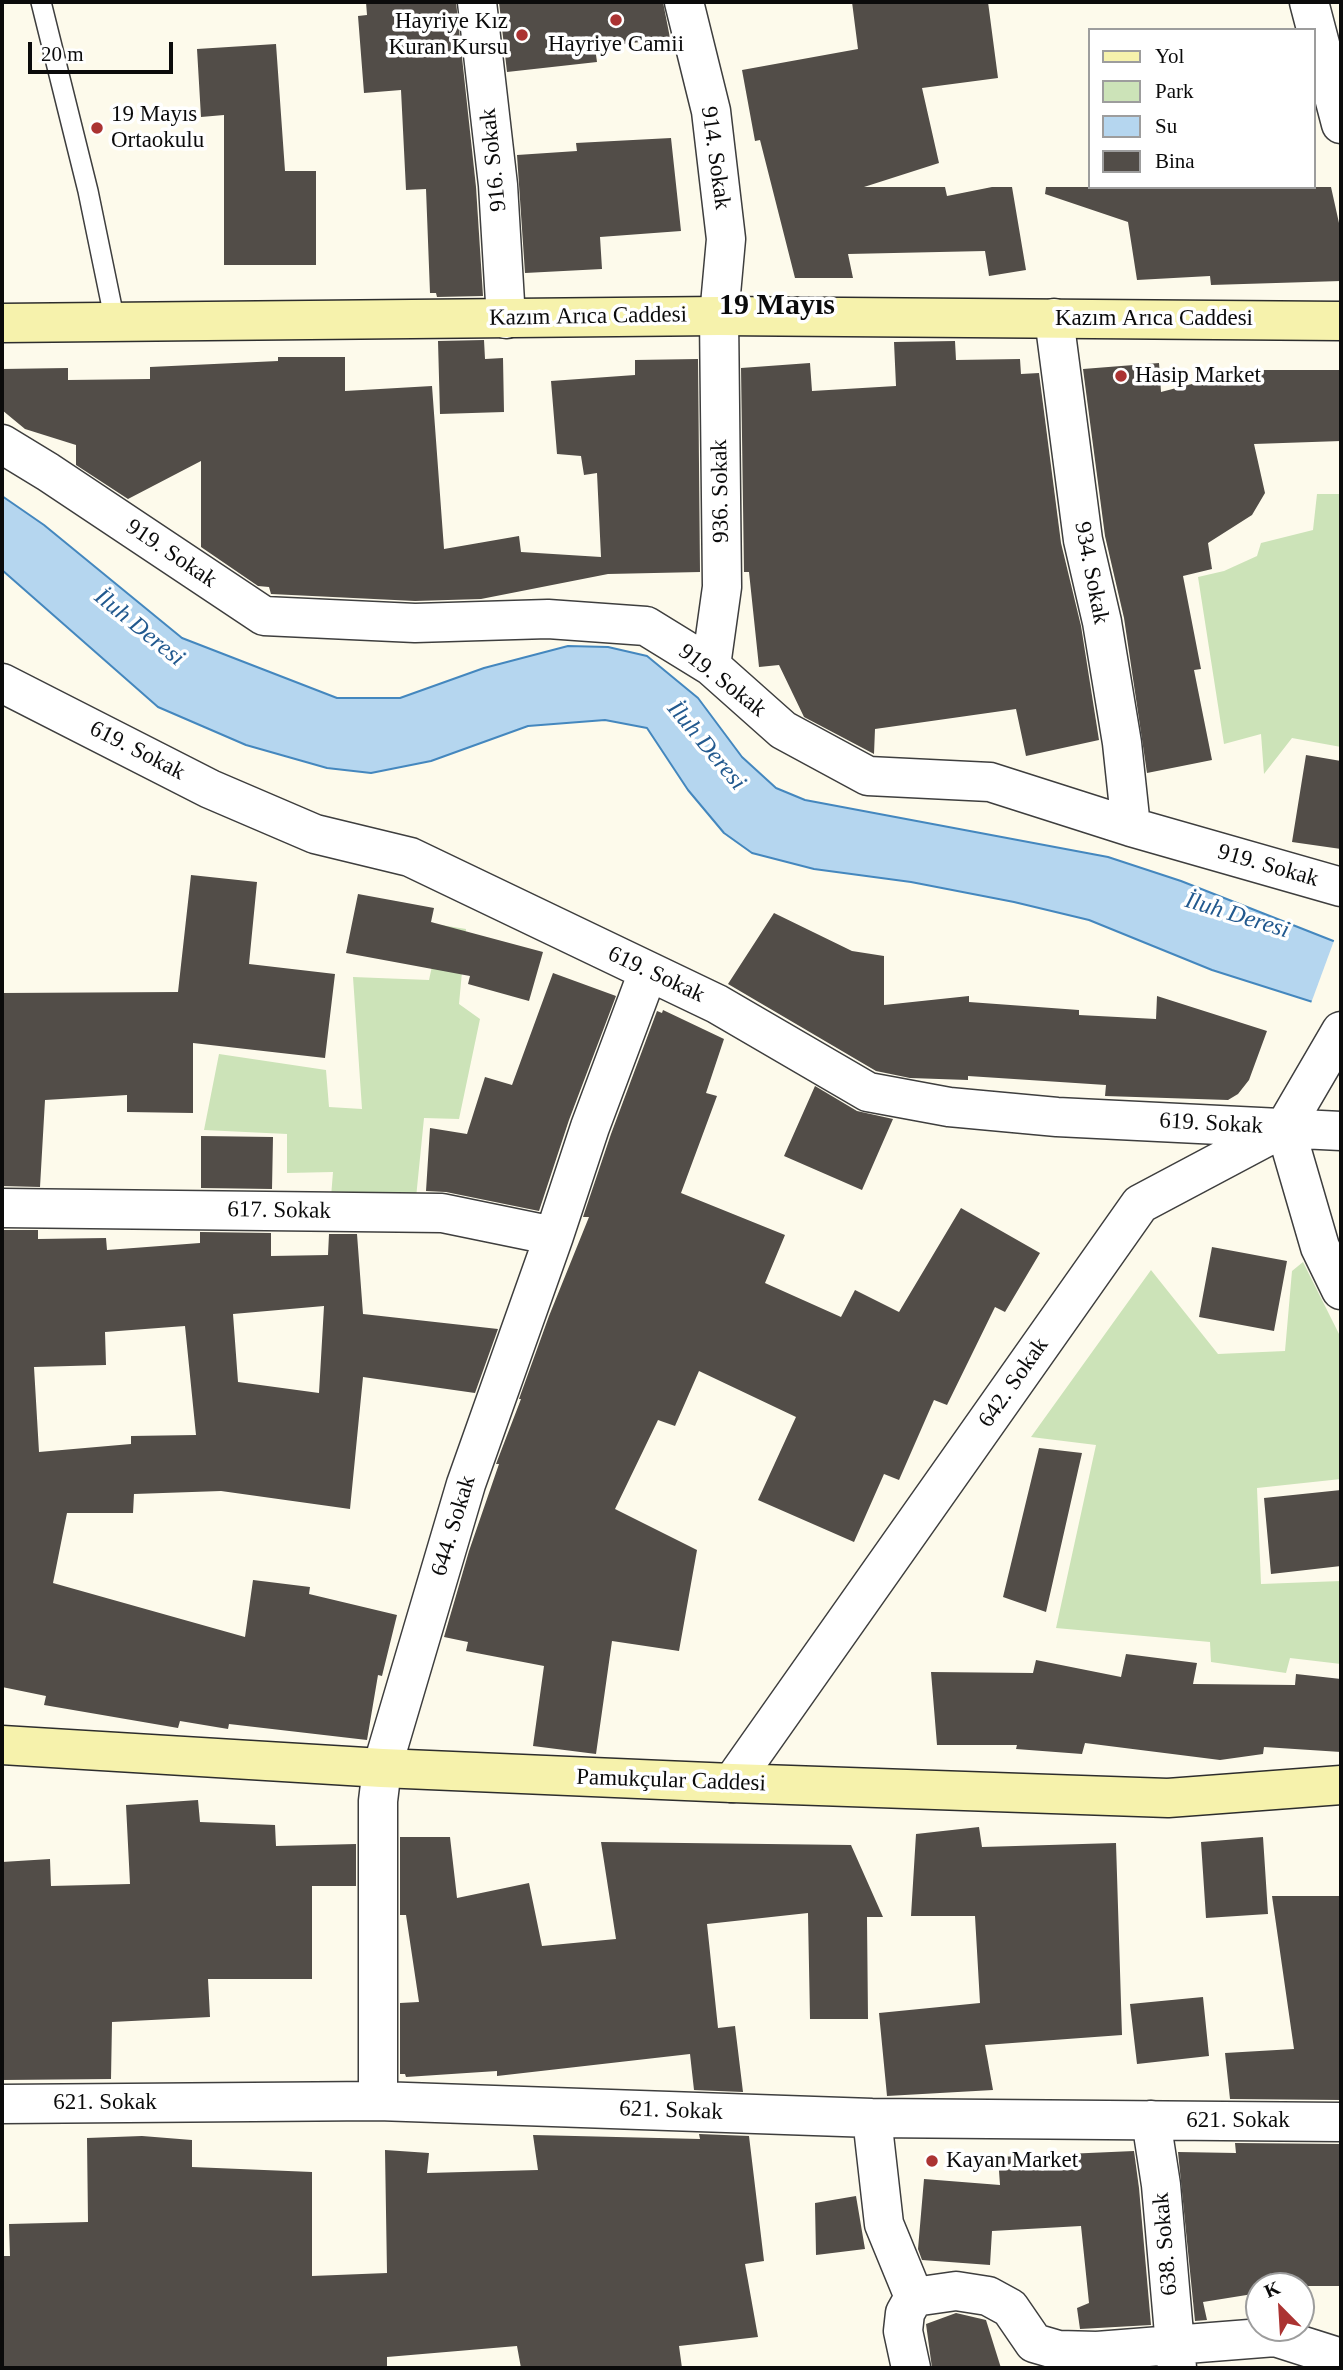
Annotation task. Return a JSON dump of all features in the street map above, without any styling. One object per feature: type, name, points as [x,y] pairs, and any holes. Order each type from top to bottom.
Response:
[{"type":"street","name":"916. Sokak","points":[[477,2],[498,185],[506,318]]},
{"type":"street","name":"914. Sokak","points":[[684,2],[710,111],[726,239],[719,316]]},
{"type":"street","points":[[1309,2],[1341,124]]},
{"type":"street","name":"Kazım Arıca Caddesi","points":[[2,323],[719,316],[1341,321]]},
{"type":"street","name":"936. Sokak","points":[[711,666],[722,587],[719,316]]},
{"type":"street","name":"934. Sokak","points":[[1054,318],[1083,540],[1102,622],[1122,743],[1131,827]]},
{"type":"street","name":"919. Sokak","points":[[2,444],[264,616],[415,623],[548,619],[646,626],[711,666],[783,730],[868,776],[990,782],[1131,827],[1341,887]]},
{"type":"street","name":"619. Sokak","points":[[2,683],[210,789],[315,834],[410,857],[717,1004],[868,1091],[948,1107],[1057,1117],[1341,1131]]},
{"type":"street","name":"644. Sokak","points":[[378,2101],[378,1801],[382,1768],[466,1484],[590,1127],[648,972]]},
{"type":"street","points":[[1341,1033],[1285,1127],[1320,1247],[1341,1290]]},
{"type":"street","name":"642. Sokak","points":[[732,1783],[1140,1204],[1285,1127]]},
{"type":"street","name":"617. Sokak","points":[[2,1208],[442,1213],[554,1236]]},
{"type":"street","name":"Pamukçular Caddesi","points":[[2,1745],[382,1768],[1168,1798],[1341,1785]]},
{"type":"street","name":"621. Sokak","points":[[2,2104],[378,2101],[872,2118],[1341,2122]]},
{"type":"street","points":[[872,2118],[884,2224],[914,2297]]},
{"type":"street","name":"638. Sokak","points":[[1151,2120],[1161,2185],[1175,2357]]},
{"type":"street","points":[[914,2297],[956,2291],[988,2296],[1010,2308],[1034,2343],[1058,2350],[1175,2357],[1275,2337],[1341,2358]]},
{"type":"street","points":[[911,2368],[903,2332],[905,2313],[914,2297]]},
{"type":"lane","points":[[41,2],[88,191],[115,322]]},
{"type":"green space","points":[[1317,494],[1341,494],[1341,747],[1292,738],[1264,774],[1261,734],[1224,744],[1198,577],[1224,571],[1257,556],[1261,543],[1313,530]]},
{"type":"green space","points":[[441,925],[466,929],[459,1004],[480,1019],[459,1119],[424,1118],[416,1198],[331,1197],[333,1172],[287,1173],[287,1134],[204,1130],[219,1054],[326,1070],[329,1107],[362,1109],[353,977],[429,980]]},
{"type":"green space","points":[[1303,1262],[1341,1338],[1341,1479],[1257,1488],[1261,1584],[1341,1581],[1341,1664],[1290,1658],[1286,1673],[1211,1662],[1210,1642],[1056,1628],[1096,1445],[1031,1437],[1151,1270],[1218,1354],[1285,1351],[1292,1271]]},
{"type":"water","name":"İluh Deresi","points":[[2,496],[44,525],[182,638],[337,698],[400,698],[484,668],[568,646],[608,647],[647,656],[698,698],[742,757],[776,788],[805,800],[1108,857],[1181,881],[1341,944],[1341,1011],[1212,970],[1089,920],[911,882],[814,869],[752,853],[724,833],[688,790],[647,728],[605,720],[528,726],[431,761],[371,773],[327,768],[246,745],[158,707],[2,570]]},
{"type":"pier","points":[[1335,938],[1341,940],[1341,1015],[1310,1006]]},
{"type":"building","points":[[366,2],[456,2],[476,187],[483,296],[437,297],[436,293],[430,293],[426,189],[406,190],[401,90],[364,93],[358,16],[367,15]]},
{"type":"building","points":[[499,2],[663,2],[670,38],[595,48],[597,62],[507,72]]},
{"type":"building","points":[[852,2],[988,2],[998,78],[922,88],[939,163],[864,187],[945,187],[947,196],[992,187],[1012,187],[1026,270],[989,276],[985,251],[848,254],[853,278],[795,278],[760,140],[755,141],[742,70],[858,49]]},
{"type":"building","points":[[276,44],[285,171],[316,171],[316,265],[224,265],[224,115],[201,117],[197,49]]},
{"type":"building","points":[[671,138],[681,231],[600,237],[602,269],[525,273],[517,155],[577,151],[576,143]]},
{"type":"building","points":[[1046,187],[1331,187],[1341,232],[1341,281],[1211,285],[1210,276],[1137,280],[1128,222],[1045,194]]},
{"type":"building","points":[[484,340],[485,359],[503,358],[504,412],[440,414],[438,341]]},
{"type":"building","points":[[955,341],[956,360],[1020,359],[1021,374],[1039,373],[1061,543],[1081,626],[1099,740],[1026,756],[1016,709],[875,729],[874,754],[804,717],[779,665],[759,667],[749,572],[744,572],[741,368],[810,363],[812,391],[896,386],[894,342]]},
{"type":"building","points":[[278,357],[345,357],[345,391],[432,386],[444,549],[519,536],[521,552],[601,557],[597,473],[584,475],[581,456],[557,454],[551,381],[635,375],[635,360],[698,359],[700,572],[608,574],[481,599],[415,601],[271,594],[269,587],[258,586],[201,547],[201,461],[128,499],[76,465],[76,445],[25,429],[2,410],[2,369],[68,368],[68,380],[150,379],[150,367],[278,361]]},
{"type":"building","points":[[1159,363],[1161,392],[1246,370],[1341,370],[1341,441],[1254,444],[1265,493],[1252,515],[1208,543],[1212,569],[1183,576],[1201,669],[1194,670],[1212,760],[1147,773],[1124,618],[1105,536],[1083,369]]},
{"type":"building","points":[[1306,755],[1341,761],[1341,849],[1292,842]]},
{"type":"building","points":[[191,875],[257,882],[249,964],[335,974],[325,1058],[193,1043],[193,1113],[127,1112],[127,1095],[45,1100],[40,1187],[2,1186],[2,993],[178,992]]},
{"type":"building","points":[[358,894],[434,908],[431,922],[543,952],[529,1001],[468,984],[470,976],[346,953]]},
{"type":"building","points":[[774,913],[852,951],[884,956],[884,1005],[969,996],[969,1002],[1079,1010],[1079,1015],[1156,1019],[1157,996],[1267,1031],[1249,1080],[1238,1094],[1228,1100],[1105,1096],[1106,1085],[968,1076],[968,1080],[910,1078],[876,1071],[728,984]]},
{"type":"building","points":[[553,973],[616,996],[569,1120],[539,1211],[446,1192],[426,1191],[430,1128],[467,1134],[485,1077],[512,1085]]},
{"type":"building","points":[[663,1010],[724,1039],[706,1093],[717,1096],[681,1193],[785,1235],[765,1283],[841,1317],[855,1290],[899,1312],[961,1208],[1040,1253],[1005,1312],[995,1307],[947,1405],[934,1400],[899,1480],[884,1474],[854,1542],[758,1500],[796,1417],[699,1371],[675,1426],[658,1420],[615,1509],[697,1550],[679,1651],[612,1641],[596,1754],[533,1746],[544,1666],[466,1651],[468,1642],[444,1637],[469,1551],[499,1464],[496,1464],[549,1316],[589,1217],[583,1217],[611,1134],[657,1011],[662,1013]]},
{"type":"building","points":[[815,1086],[857,1111],[893,1119],[862,1190],[784,1156]]},
{"type":"building","points":[[201,1136],[273,1137],[272,1189],[201,1188]]},
{"type":"building","points":[[2,1230],[38,1230],[38,1239],[106,1238],[107,1250],[200,1243],[200,1232],[271,1233],[271,1256],[328,1255],[329,1234],[357,1234],[363,1314],[498,1329],[475,1393],[363,1377],[350,1509],[221,1491],[134,1494],[133,1513],[67,1513],[53,1583],[245,1637],[253,1580],[310,1587],[309,1594],[397,1615],[382,1676],[378,1675],[367,1740],[229,1724],[228,1729],[180,1721],[178,1728],[44,1705],[46,1696],[2,1687]],"holes":[[[324,1306],[319,1393],[238,1382],[233,1314]],[[185,1326],[196,1435],[131,1436],[131,1444],[39,1452],[34,1367],[106,1365],[105,1332]]]},
{"type":"building","points":[[1212,1247],[1287,1261],[1274,1331],[1199,1317]]},
{"type":"building","points":[[1039,1448],[1082,1453],[1046,1612],[1003,1597]]},
{"type":"building","points":[[1341,1490],[1341,1566],[1271,1574],[1264,1498]]},
{"type":"building","points":[[1126,1654],[1197,1663],[1193,1684],[1295,1685],[1296,1674],[1341,1679],[1341,1752],[1264,1747],[1263,1754],[1220,1760],[1085,1743],[1082,1754],[1016,1749],[1017,1745],[937,1745],[931,1672],[1033,1673],[1036,1660],[1121,1677]]},
{"type":"building","points":[[198,1800],[200,1822],[275,1825],[276,1846],[356,1844],[356,1886],[312,1886],[312,1979],[208,1979],[210,2017],[112,2022],[111,2079],[2,2080],[2,1862],[50,1859],[51,1886],[130,1884],[126,1805]]},
{"type":"building","points":[[979,1827],[982,1847],[1116,1843],[1122,2035],[985,2045],[993,2090],[887,2096],[879,2013],[980,2003],[975,1916],[911,1916],[916,1834]]},
{"type":"building","points":[[400,1837],[450,1837],[457,1898],[529,1883],[542,1946],[616,1939],[601,1842],[851,1845],[883,1917],[867,1917],[868,2019],[810,2019],[808,1913],[707,1924],[718,2028],[735,2026],[743,2092],[694,2090],[690,2054],[497,2076],[497,2071],[406,2077],[405,2074],[400,2074],[400,2003],[419,2002],[406,1915],[400,1915]]},
{"type":"building","points":[[1263,1837],[1268,1914],[1206,1918],[1201,1842]]},
{"type":"building","points":[[1272,1896],[1341,1896],[1341,2100],[1230,2099],[1225,2053],[1294,2049]]},
{"type":"building","points":[[1203,1997],[1209,2056],[1137,2064],[1130,2004]]},
{"type":"building","points":[[699,2134],[749,2136],[764,2261],[745,2264],[758,2337],[679,2346],[682,2368],[521,2368],[517,2346],[387,2357],[387,2367],[2,2368],[2,2256],[10,2256],[9,2224],[88,2222],[87,2138],[142,2136],[192,2140],[192,2167],[312,2172],[312,2276],[387,2273],[385,2150],[429,2153],[427,2173],[538,2170],[533,2135],[700,2139]]},
{"type":"building","points":[[1235,2143],[1339,2144],[1341,2286],[1315,2286],[1315,2272],[1245,2272],[1245,2295],[1203,2302],[1207,2320],[1195,2321],[1178,2152],[1236,2153]]},
{"type":"building","points":[[1134,2151],[1151,2325],[1080,2329],[1077,2308],[1089,2303],[1081,2226],[992,2231],[990,2265],[922,2260],[918,2249],[924,2179],[1000,2185],[998,2157]]},
{"type":"building","points":[[856,2196],[865,2249],[816,2255],[815,2203]]},
{"type":"building","points":[[956,2313],[986,2320],[1001,2368],[932,2368],[926,2324]]},
{"type":"place","name":"Hayriye Camii","points":[[616,20]]},
{"type":"place","name":"Hayriye Kız Kuran Kursu","points":[[522,35]]},
{"type":"place","name":"19 Mayıs Ortaokulu","points":[[97,128]]},
{"type":"place","name":"Hasip Market","points":[[1121,376]]},
{"type":"place","name":"Kayan Market","points":[[932,2161]]},
{"type":"district","name":"19 Mayıs","points":[[777,306]]}]
